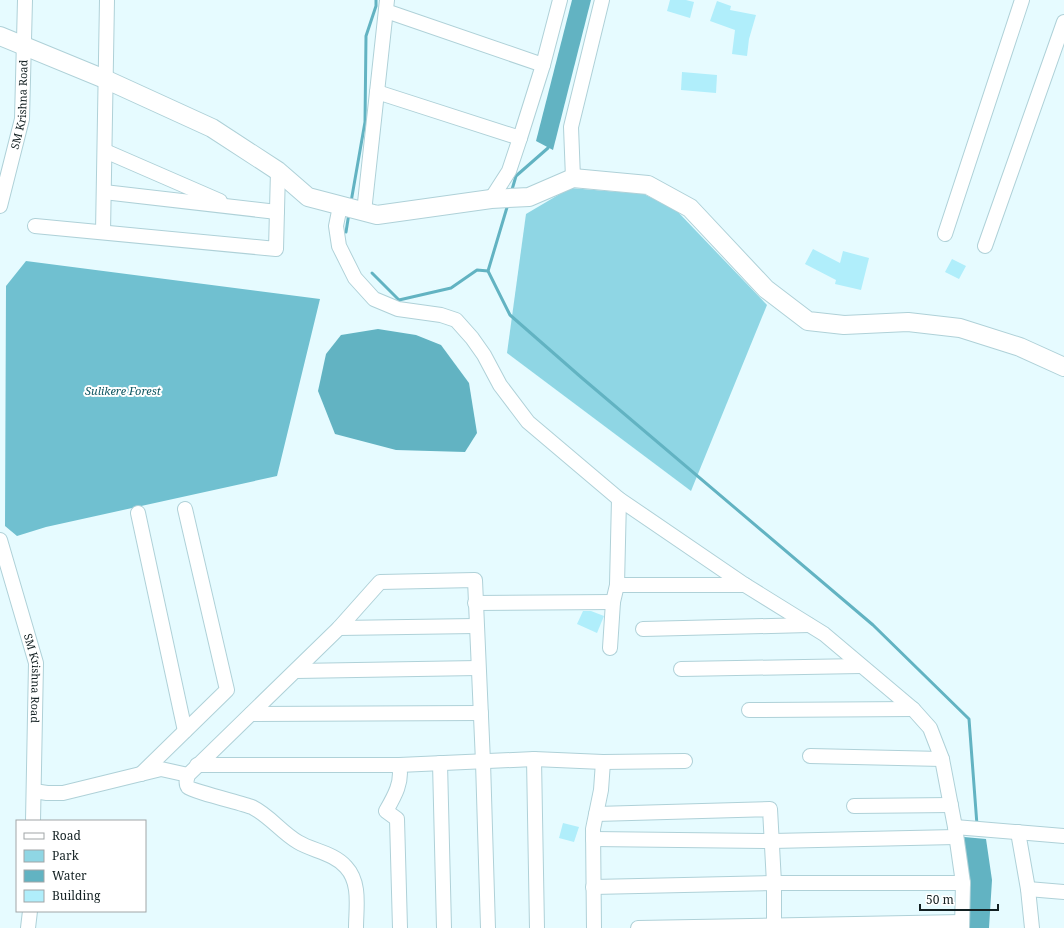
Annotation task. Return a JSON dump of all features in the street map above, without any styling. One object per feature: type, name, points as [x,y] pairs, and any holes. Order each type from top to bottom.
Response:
[{"type":"main road","points":[[0,36],[107,80],[212,128],[278,171],[308,197],[376,215],[491,199],[530,197],[573,178],[648,185],[690,208],[766,289],[808,320],[844,325],[908,322],[960,328],[1020,347],[1064,367]]},
{"type":"street","name":"SM Krishna Road","points":[[0,206],[22,119],[25,0]]},
{"type":"street","points":[[103,232],[107,80],[107,0]]},
{"type":"street","points":[[491,199],[508,171],[520,138],[543,65],[560,0]]},
{"type":"street","points":[[573,178],[571,127],[602,0]]},
{"type":"street","points":[[945,234],[1022,0]]},
{"type":"street","points":[[364,212],[386,5],[543,65]]},
{"type":"street","points":[[985,246],[1064,22]]},
{"type":"street","points":[[377,92],[520,138]]},
{"type":"street","points":[[105,151],[235,207]]},
{"type":"street","points":[[35,226],[276,249],[278,171]]},
{"type":"street","points":[[104,192],[277,212]]},
{"type":"street","points":[[340,206],[336,226],[339,246],[355,278],[374,299],[398,309],[441,315],[456,320],[476,344],[500,385],[528,422],[620,499],[745,585],[824,634],[913,709],[930,728],[942,759],[951,805],[963,883],[962,925],[638,928]]},
{"type":"street","points":[[610,648],[613,602],[617,585],[620,499]]},
{"type":"street","points":[[141,774],[227,690],[185,509]]},
{"type":"street","points":[[138,513],[185,731]]},
{"type":"street","name":"SM Krishna Road","points":[[0,540],[36,663],[33,820]]},
{"type":"street","points":[[356,928],[357,889],[346,866],[334,857],[293,839],[271,820],[251,807],[216,795],[194,790],[188,787],[186,781],[192,770],[339,628],[380,582],[475,580],[475,626],[484,762],[488,928]]},
{"type":"street","points":[[617,585],[745,585]]},
{"type":"street","points":[[475,603],[613,602]]},
{"type":"street","points":[[643,629],[809,625]]},
{"type":"street","points":[[339,628],[475,626]]},
{"type":"street","points":[[681,669],[862,666]]},
{"type":"street","points":[[296,671],[478,668]]},
{"type":"street","points":[[749,710],[913,709]]},
{"type":"street","points":[[251,714],[481,713]]},
{"type":"street","points":[[810,756],[942,759]]},
{"type":"street","points":[[34,790],[47,793],[62,793],[161,769],[192,770],[440,764],[534,759],[603,762],[685,761]]},
{"type":"street","points":[[534,759],[537,928]]},
{"type":"street","points":[[594,928],[593,839],[601,790],[603,762]]},
{"type":"street","points":[[440,764],[444,928]]},
{"type":"street","points":[[399,765],[401,772],[398,785],[394,797],[386,810],[398,819],[400,928]]},
{"type":"street","points":[[854,806],[951,805]]},
{"type":"street","points":[[596,814],[770,809],[774,883],[774,926]]},
{"type":"street","points":[[593,839],[772,840],[1000,831],[1064,836]]},
{"type":"street","points":[[1018,832],[1028,890],[1032,928]]},
{"type":"street","points":[[593,887],[774,883],[963,883]]},
{"type":"street","points":[[1028,890],[1064,892]]},
{"type":"street","points":[[28,928],[30,912]]},
{"type":"green space","points":[[570,188],[644,194],[677,211],[767,305],[691,491],[507,353],[526,214]]},
{"type":"green space","name":"Sulikere Forest","points":[[26,261],[320,299],[277,476],[46,527],[17,536],[5,526],[6,286]]},
{"type":"water","points":[[572,0],[591,0],[553,150],[536,141]]},
{"type":"water","points":[[378,329],[416,335],[441,345],[469,383],[477,433],[465,452],[396,450],[335,434],[318,391],[326,354],[341,335]]},
{"type":"water","points":[[964,837],[986,839],[992,880],[989,928],[966,928],[969,877]]},
{"type":"building","points":[[670,0],[686,0],[694,2],[690,18],[667,11]]},
{"type":"building","points":[[717,1],[731,6],[730,10],[756,15],[749,39],[747,56],[732,54],[735,30],[710,21]]},
{"type":"building","points":[[682,72],[717,75],[716,93],[681,90]]},
{"type":"building","points":[[813,249],[840,263],[843,251],[869,258],[861,290],[835,284],[836,280],[805,264]]},
{"type":"building","points":[[952,259],[966,266],[959,279],[945,272]]},
{"type":"building","points":[[583,611],[591,611],[604,616],[597,633],[577,624]]},
{"type":"building","points":[[563,823],[579,827],[574,842],[559,838]]},
{"type":"waterway","points":[[351,202],[365,122],[366,36],[376,6],[376,0]]},
{"type":"waterway","points":[[511,193],[516,176],[548,148],[549,144]]},
{"type":"waterway","points":[[508,204],[488,271],[510,315],[873,625],[969,719],[977,825]]},
{"type":"waterway","points":[[346,232],[349,213]]},
{"type":"waterway","points":[[372,273],[399,300],[451,288],[477,270],[488,271]]}]
